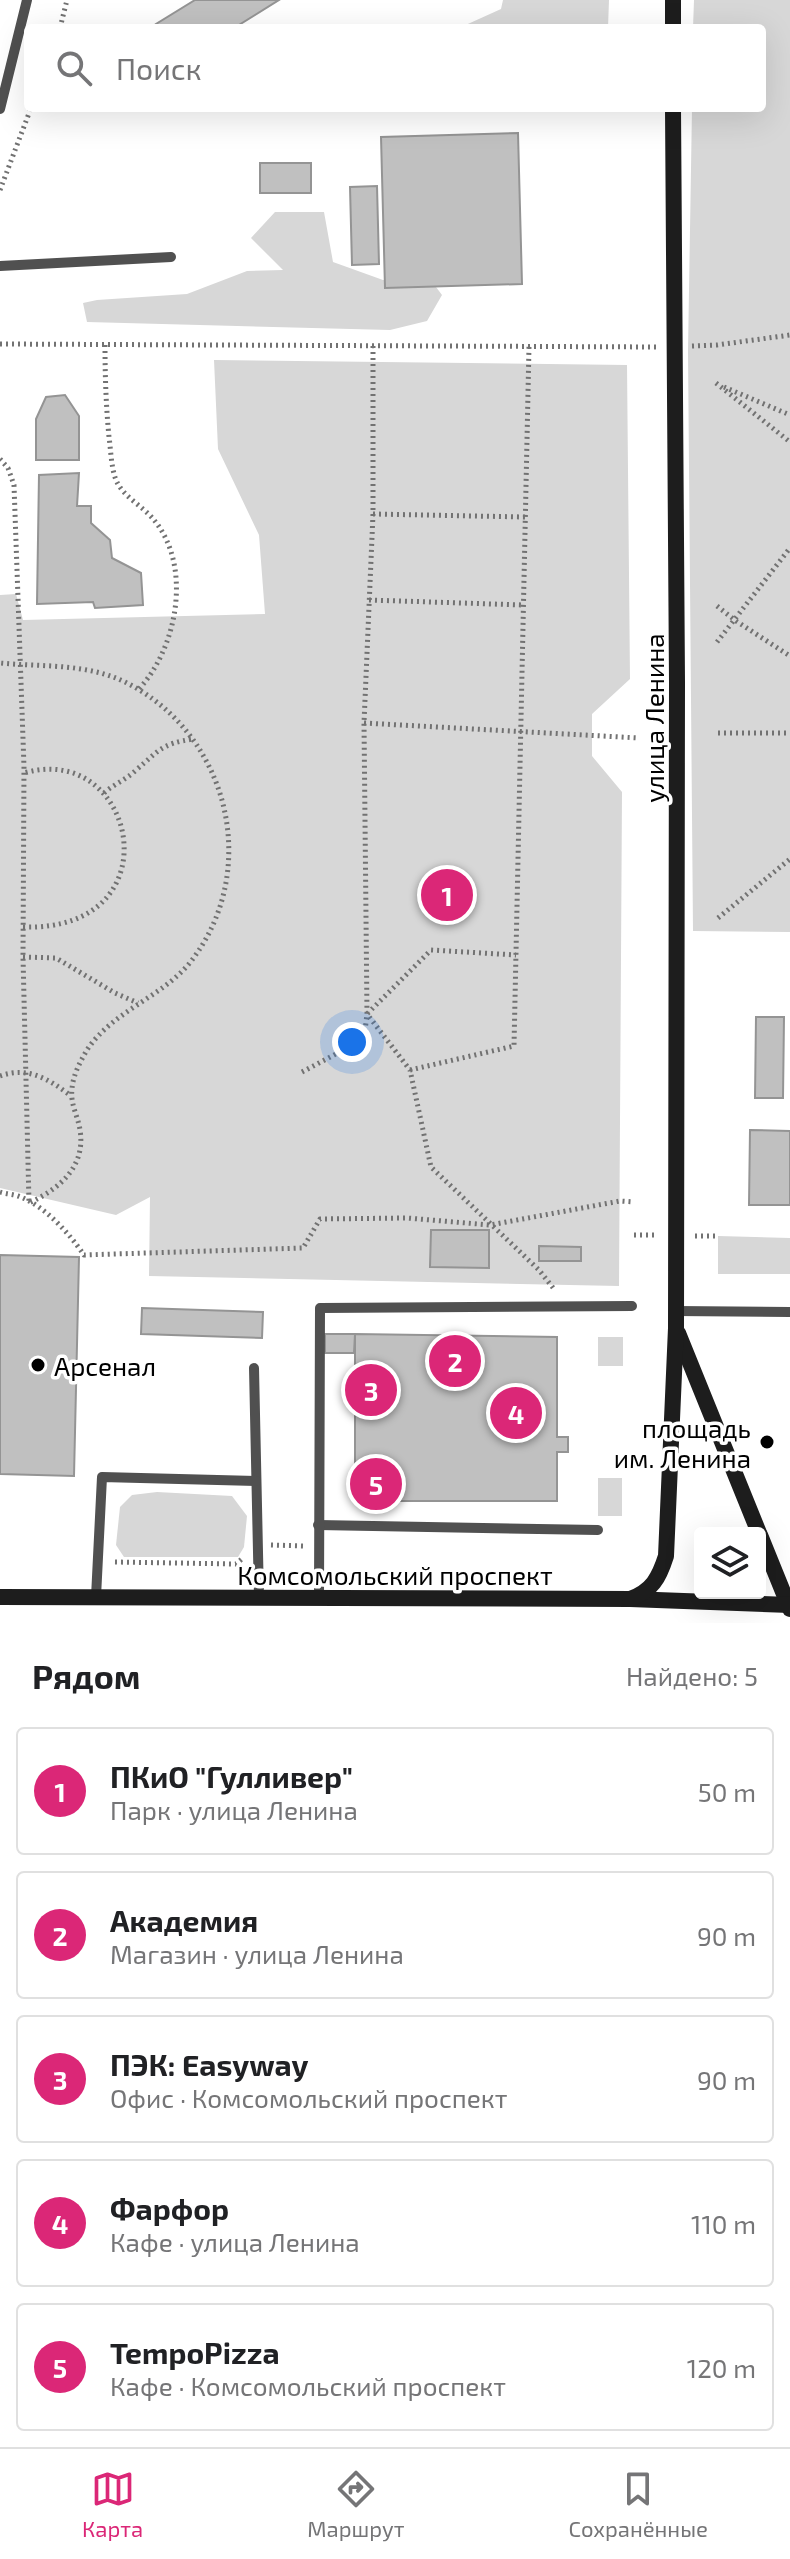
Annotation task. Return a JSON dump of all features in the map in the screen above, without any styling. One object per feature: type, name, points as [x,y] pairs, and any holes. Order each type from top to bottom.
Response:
[{"type":"main road","points":[[673,0],[673,24]]},
{"type":"main road","name":"улица Ленина","points":[[630,1599],[645,1594],[660,1577],[666,1556],[676,1319],[677,683],[673,112]]},
{"type":"main road","name":"улица Ленина","points":[[676,1319],[757,1527]]},
{"type":"main road","name":"улица Ленина","points":[[766,1549],[789,1607]]},
{"type":"main road","name":"Комсомольский проспект","points":[[0,1597],[630,1599],[789,1607]]},
{"type":"lane","points":[[0,109],[27,0]]},
{"type":"lane","points":[[0,266],[171,257]]},
{"type":"lane","points":[[319,1598],[320,1308],[632,1306]]},
{"type":"lane","points":[[676,1319],[790,1312]]},
{"type":"lane","points":[[254,1368],[259,1598]]},
{"type":"lane","points":[[96,1597],[102,1477],[256,1481]]},
{"type":"lane","points":[[318,1525],[598,1530]]},
{"type":"path","points":[[61,24],[67,0]]},
{"type":"path","points":[[0,190],[29,112]]},
{"type":"path","points":[[0,344],[674,347],[717,345],[790,335]]},
{"type":"path","points":[[105,345],[105,399],[116,482],[154,519],[171,548],[176,567],[172,622],[167,642],[150,678],[138,690]]},
{"type":"path","points":[[302,1072],[364,1039],[367,1014],[364,723],[373,514],[373,346]]},
{"type":"path","points":[[410,1070],[514,1046],[529,346]]},
{"type":"path","points":[[790,415],[716,383],[790,442]]},
{"type":"path","points":[[0,459],[8,468],[14,485],[22,665],[23,957],[29,1203]]},
{"type":"path","points":[[373,514],[525,517]]},
{"type":"path","points":[[717,642],[790,548]]},
{"type":"path","points":[[369,600],[523,605]]},
{"type":"path","points":[[717,606],[790,656]]},
{"type":"path","points":[[0,663],[78,669],[124,681],[169,712],[193,739],[210,766],[225,808],[230,847],[226,890],[207,937],[191,961],[155,995],[108,1027],[88,1048],[77,1069],[72,1097],[81,1132],[80,1150],[73,1171],[61,1185],[29,1203]]},
{"type":"path","points":[[364,723],[639,738]]},
{"type":"path","points":[[718,733],[790,733]]},
{"type":"path","points":[[104,793],[137,770],[156,750],[193,739]]},
{"type":"path","points":[[23,927],[48,928],[82,918],[110,893],[120,876],[124,858],[124,838],[114,807],[94,784],[62,770],[46,768],[24,773]]},
{"type":"path","points":[[718,918],[790,859]]},
{"type":"path","points":[[367,1014],[431,950],[516,955]]},
{"type":"path","points":[[23,957],[56,958],[139,1004]]},
{"type":"path","points":[[367,1014],[410,1070],[431,1167],[539,1270],[569,1307]]},
{"type":"path","points":[[0,1076],[25,1073],[44,1077],[72,1097]]},
{"type":"path","points":[[0,1192],[20,1197],[56,1221],[84,1255],[303,1248],[320,1219],[407,1218],[490,1225],[620,1201],[634,1202]]},
{"type":"path","points":[[98,1562],[236,1564],[257,1544],[318,1546]]},
{"type":"shaded area","points":[[503,0],[609,0],[608,24],[468,24],[501,9]]},
{"type":"shaded area","points":[[694,0],[790,0],[790,932],[693,931],[688,351],[692,112],[766,112],[766,24],[693,24]]},
{"type":"shaded area","points":[[275,212],[324,212],[333,262],[383,280],[430,279],[442,295],[427,321],[390,330],[87,322],[83,303],[187,294],[247,271],[283,270],[251,238]]},
{"type":"shaded area","points":[[214,360],[627,365],[630,679],[592,714],[592,756],[622,792],[619,1286],[149,1276],[150,1197],[116,1215],[0,1188],[0,595],[16,594],[23,620],[265,614],[259,535],[218,449]]},
{"type":"shaded area","points":[[718,1236],[790,1238],[790,1274],[718,1274]]},
{"type":"shaded area","points":[[598,1337],[623,1337],[623,1366],[598,1366]]},
{"type":"shaded area","points":[[598,1478],[622,1478],[622,1516],[598,1516]]},
{"type":"shaded area","points":[[157,1492],[232,1496],[247,1516],[244,1547],[238,1557],[124,1557],[116,1545],[120,1507],[132,1495]]},
{"type":"building","points":[[195,0],[279,0],[240,24],[156,24]]},
{"type":"building","points":[[518,133],[522,284],[385,288],[381,137]]},
{"type":"building","points":[[260,163],[311,163],[311,193],[260,193]]},
{"type":"building","points":[[377,186],[379,264],[352,265],[350,187]]},
{"type":"building","points":[[65,395],[79,416],[79,460],[36,460],[36,419],[46,397]]},
{"type":"building","points":[[79,473],[77,506],[91,506],[91,523],[110,540],[112,558],[141,573],[143,605],[95,608],[93,602],[37,604],[39,475]]},
{"type":"building","points":[[756,1017],[784,1017],[783,1098],[755,1098]]},
{"type":"building","points":[[750,1130],[790,1131],[790,1205],[749,1205]]},
{"type":"building","points":[[431,1230],[489,1230],[489,1268],[430,1267]]},
{"type":"building","points":[[539,1246],[581,1247],[581,1261],[539,1261]]},
{"type":"building","name":"Арсенал","points":[[0,1255],[79,1257],[74,1476],[0,1474]]},
{"type":"building","points":[[142,1308],[263,1312],[262,1338],[141,1334]]},
{"type":"building","points":[[325,1334],[355,1334],[354,1353],[325,1353]]},
{"type":"building","points":[[355,1334],[557,1337],[557,1437],[568,1437],[568,1452],[557,1452],[557,1501],[355,1501]]},
{"type":"place","name":"ПКиО \"Гулливер\"","points":[[447,895]]},
{"type":"place","name":"Академия","points":[[455,1361]]},
{"type":"place","name":"Арсенал","points":[[38,1365]]},
{"type":"place","name":"ПЭК: Easyway","points":[[371,1390]]},
{"type":"place","name":"Фарфор","points":[[516,1413]]},
{"type":"place","name":"площадь им. Ленина","points":[[767,1442]]},
{"type":"place","name":"TempoPizza","points":[[376,1484]]}]
